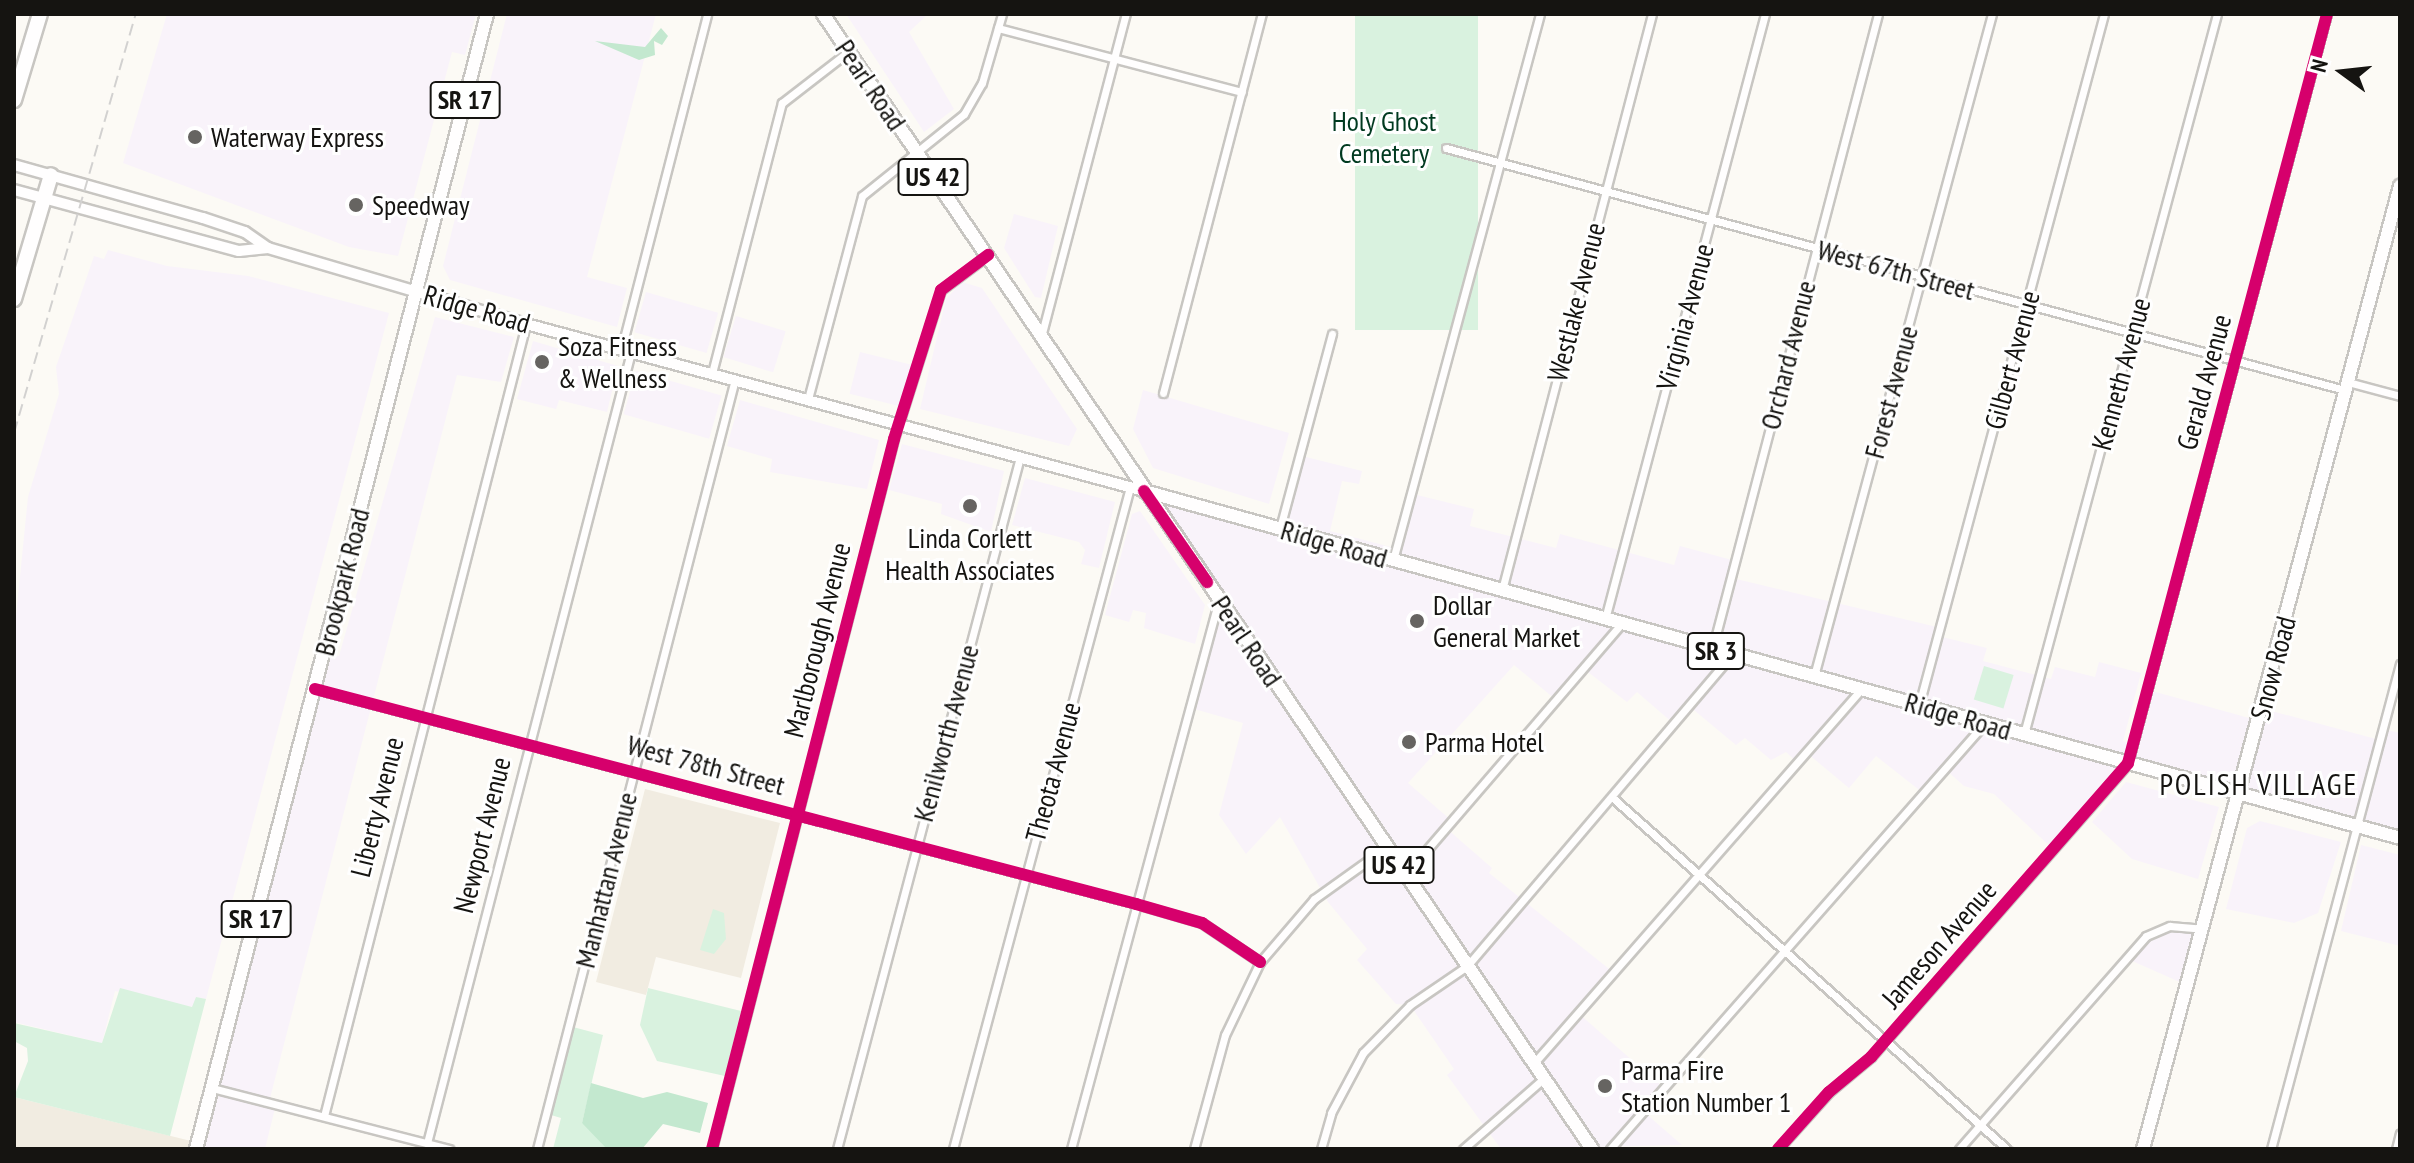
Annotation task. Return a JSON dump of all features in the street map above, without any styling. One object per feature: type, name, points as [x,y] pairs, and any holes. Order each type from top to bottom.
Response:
[{"type":"highway","points":[[14,100],[40,14]]},
{"type":"highway","points":[[14,299],[51,175]]},
{"type":"main road","name":"Brookpark Road","points":[[196,1149],[487,14]]},
{"type":"main road","name":"Pearl Road","points":[[823,14],[988,255],[1040,341],[1592,1149]]},
{"type":"main road","name":"Ridge Road","points":[[14,165],[245,232],[268,248],[526,324],[1280,528],[2400,838]]},
{"type":"main road","name":"Snow Road","points":[[2143,1149],[2400,186]]},
{"type":"main road","name":"Ridge Road","points":[[14,190],[239,251],[268,248]]},
{"type":"street","name":"Newport Avenue","points":[[427,1143],[530,746],[707,14]]},
{"type":"street","points":[[808,399],[860,199],[970,106],[1002,14]]},
{"type":"street","points":[[1040,341],[1126,14]]},
{"type":"street","points":[[1163,393],[1262,14]]},
{"type":"street","points":[[1393,561],[1540,14]]},
{"type":"street","name":"Westlake Avenue","points":[[1502,590],[1652,14]]},
{"type":"street","name":"Virginia Avenue","points":[[1605,620],[1765,14]]},
{"type":"street","name":"Orchard Avenue","points":[[1712,650],[1878,14]]},
{"type":"street","name":"Forest Avenue","points":[[1814,676],[1992,14]]},
{"type":"street","name":"Gilbert Avenue","points":[[1919,705],[2104,14]]},
{"type":"street","name":"Kenneth Avenue","points":[[2024,735],[2217,14]]},
{"type":"street","name":"Gerald Avenue","points":[[2128,763],[2327,14]]},
{"type":"street","points":[[998,28],[1242,92]]},
{"type":"street","points":[[712,373],[782,103],[848,52]]},
{"type":"street","name":"West 67th Street","points":[[1446,148],[2235,361],[2400,396]]},
{"type":"street","name":"Marlborough Avenue","points":[[712,1149],[900,424],[939,295],[988,255]]},
{"type":"street","name":"Liberty Avenue","points":[[324,1116],[526,324]]},
{"type":"street","points":[[1280,528],[1332,334]]},
{"type":"street","name":"Manhattan Avenue","points":[[537,1149],[735,379]]},
{"type":"street","name":"Kenilworth Avenue","points":[[837,1149],[1020,457]]},
{"type":"street","name":"Theota Avenue","points":[[953,1149],[1130,487]]},
{"type":"street","points":[[1071,1149],[1219,599]]},
{"type":"street","points":[[1405,875],[1621,624]]},
{"type":"street","points":[[1321,1149],[1331,1113],[1363,1053],[1410,1005],[1467,966],[1614,799],[1733,654]]},
{"type":"street","points":[[2271,1149],[2400,664]]},
{"type":"street","name":"West 78th Street","points":[[315,689],[1202,923],[1260,962]]},
{"type":"street","points":[[1534,1063],[1861,689]]},
{"type":"street","points":[[1610,1149],[1984,724]]},
{"type":"street","name":"Jameson Avenue","points":[[1778,1149],[1829,1092],[1888,1039],[2128,763]]},
{"type":"street","points":[[1614,799],[1888,1039],[2007,1149]]},
{"type":"street","points":[[1194,1149],[1225,1035],[1260,962],[1314,899],[1387,847]]},
{"type":"street","points":[[1959,1149],[2146,936],[2170,926],[2202,929]]},
{"type":"street","points":[[1463,1149],[1544,1078]]},
{"type":"street","points":[[212,1088],[449,1149]]},
{"type":"street","points":[[2396,1149],[2400,1133]]},
{"type":"shaded area","points":[[167,14],[476,14],[465,55],[452,52],[398,256],[349,247],[123,163]]},
{"type":"shaded area","points":[[507,14],[656,14],[587,277],[627,288],[617,327],[450,280],[443,266]]},
{"type":"shaded area","points":[[846,14],[928,14],[909,32],[954,109],[924,132]]},
{"type":"shaded area","points":[[1014,214],[1058,226],[1041,298],[1035,297],[1004,248]]},
{"type":"shaded area","points":[[108,250],[167,266],[248,276],[389,313],[206,999],[196,997],[193,1007],[115,991],[102,1043],[14,1022],[14,636],[28,497],[59,394],[56,367],[94,256],[104,259]]},
{"type":"shaded area","points":[[962,282],[982,288],[1077,429],[1069,446],[920,409],[946,299]]},
{"type":"shaded area","points":[[646,292],[718,313],[707,353],[634,332]]},
{"type":"shaded area","points":[[736,316],[786,331],[773,372],[723,357]]},
{"type":"shaded area","points":[[435,317],[514,337],[501,382],[457,375],[269,1102],[276,1104],[265,1149],[200,1149],[329,654],[339,656]]},
{"type":"shaded area","points":[[533,341],[618,366],[607,412],[559,400],[556,409],[517,399]]},
{"type":"shaded area","points":[[860,352],[912,365],[902,407],[850,394]]},
{"type":"shaded area","points":[[636,371],[722,396],[709,439],[624,414]]},
{"type":"shaded area","points":[[1143,390],[1289,433],[1269,504],[1153,468],[1133,429]]},
{"type":"shaded area","points":[[740,400],[879,440],[867,489],[770,472],[772,459],[727,446]]},
{"type":"shaded area","points":[[902,444],[1004,471],[991,532],[941,514],[942,504],[889,490]]},
{"type":"shaded area","points":[[1302,456],[1362,471],[1359,484],[1342,481],[1330,531],[1402,550],[1417,495],[1474,509],[1470,526],[1556,548],[1560,534],[1674,565],[1680,546],[1732,560],[1728,577],[1937,627],[1934,635],[1987,648],[1983,661],[2051,679],[2055,667],[2095,677],[2099,662],[2141,673],[2123,741],[2130,744],[2145,689],[2249,718],[2253,706],[2376,739],[2379,728],[2400,733],[2400,836],[2127,760],[2053,849],[1994,794],[1964,786],[1945,769],[1923,793],[1876,756],[1849,788],[1807,753],[1798,763],[1786,752],[1771,760],[1745,738],[1736,745],[1689,706],[1674,724],[1637,692],[1627,702],[1584,669],[1556,700],[1514,665],[1408,783],[1452,821],[1446,828],[1492,868],[1489,873],[1613,972],[1578,1013],[1664,1088],[1644,1112],[1682,1145],[1501,1149],[1447,1075],[1454,1069],[1410,1005],[1396,1004],[1357,960],[1367,949],[1328,902],[1280,817],[1246,854],[1219,815],[1243,723],[1191,708],[1221,606],[1149,493],[1282,531]]},
{"type":"shaded area","points":[[1025,478],[1115,502],[1099,568],[1081,564],[1085,550],[1079,542],[1012,525]]},
{"type":"shaded area","points":[[1140,511],[1205,605],[1195,644],[1144,628],[1146,613],[1133,610],[1129,622],[1105,615],[1132,514]]},
{"type":"shaded area","points":[[2126,782],[2219,807],[2198,879],[2132,859],[2092,822]]},
{"type":"shaded area","points":[[645,789],[780,823],[741,978],[656,957],[646,995],[596,982]]},
{"type":"shaded area","points":[[2260,821],[2341,842],[2318,913],[2294,923],[2226,909],[2247,828]]},
{"type":"shaded area","points":[[2361,845],[2400,855],[2400,946],[2341,931]]},
{"type":"shaded area","points":[[2162,932],[2196,932],[2182,983],[2130,960]]},
{"type":"shaded area","points":[[14,1097],[191,1141],[188,1149],[14,1149]]},
{"type":"green space","name":"Holy Ghost Cemetery","points":[[1355,14],[1478,14],[1478,330],[1355,330]]},
{"type":"green space","points":[[661,28],[668,36],[662,45],[654,41],[655,55],[639,60],[595,41],[645,47]]},
{"type":"green space","points":[[1984,666],[2014,675],[2003,709],[1974,699]]},
{"type":"green space","points":[[713,909],[724,913],[726,939],[714,954],[700,950]]},
{"type":"green space","points":[[120,988],[192,1007],[196,997],[206,999],[170,1136],[14,1097],[28,1061],[27,1048],[14,1041],[14,1023],[102,1043]]},
{"type":"green space","points":[[648,988],[741,1011],[725,1076],[657,1061],[640,1025]]},
{"type":"green space","points":[[573,1027],[603,1035],[582,1123],[642,1149],[553,1149],[561,1118],[551,1115]]},
{"type":"green space","points":[[591,1083],[643,1098],[667,1092],[708,1103],[700,1133],[663,1124],[642,1149],[607,1149],[582,1123]]},
{"type":"railway","points":[[14,433],[136,14]]},
{"type":"cycle path","points":[[1778,1149],[1829,1092],[1871,1057],[2128,763],[2327,14]]},
{"type":"cycle path","points":[[712,1149],[894,439],[941,290],[988,255]]},
{"type":"cycle path","points":[[1144,491],[1207,582]]},
{"type":"cycle path","points":[[315,689],[1202,923],[1260,962]]},
{"type":"place","name":"Waterway Express","points":[[195,137]]},
{"type":"place","name":"Speedway","points":[[356,205]]},
{"type":"place","name":"Soza Fitness & Wellness","points":[[542,362]]},
{"type":"place","name":"Linda Corlett Health Associates","points":[[970,506]]},
{"type":"place","name":"Dollar General Market","points":[[1417,621]]},
{"type":"place","name":"Parma Hotel","points":[[1409,742]]},
{"type":"place","name":"Parma Fire Station Number 1","points":[[1605,1086]]},
{"type":"district","name":"POLISH VILLAGE","points":[[2259,784]]}]
